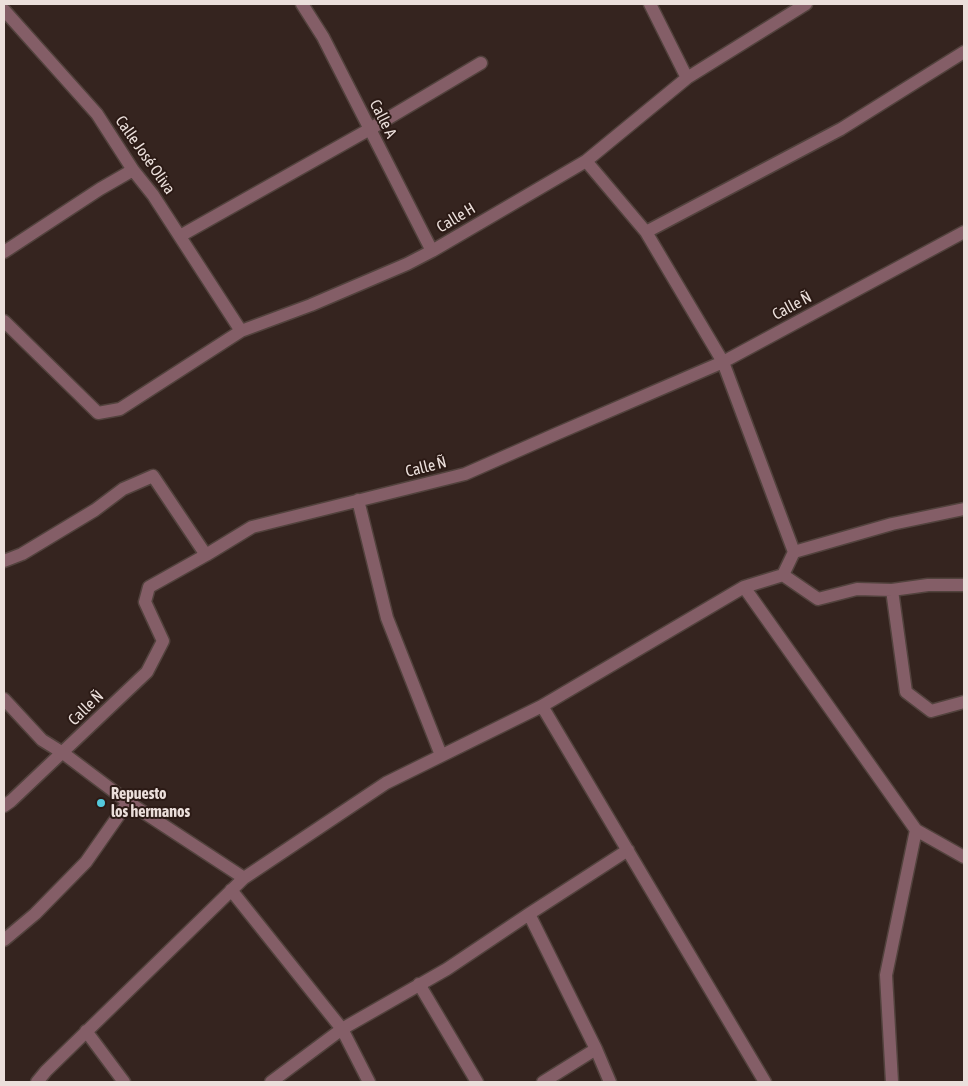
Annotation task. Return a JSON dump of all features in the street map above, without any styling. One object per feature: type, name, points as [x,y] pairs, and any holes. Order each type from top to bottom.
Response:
[{"type":"street","name":"Calle A","points":[[302,4],[323,37],[432,252]]},
{"type":"street","points":[[650,4],[687,78]]},
{"type":"street","name":"Calle H","points":[[4,321],[98,413],[120,409],[241,331],[320,302],[432,252],[586,161],[687,78],[806,4]]},
{"type":"street","name":"Calle José Oliva","points":[[4,10],[97,114],[133,170],[153,195],[241,331]]},
{"type":"street","points":[[646,232],[841,130],[964,52]]},
{"type":"street","points":[[180,236],[370,129],[481,63]]},
{"type":"street","points":[[37,1082],[46,1071],[244,878],[386,783],[542,706],[744,587],[783,575],[794,552],[723,362],[646,232],[586,161]]},
{"type":"street","points":[[4,252],[100,189],[133,170]]},
{"type":"street","name":"Calle Ñ","points":[[4,806],[63,753],[147,672],[163,641],[145,602],[149,587],[252,527],[465,474],[723,362],[964,232]]},
{"type":"street","points":[[4,560],[22,554],[95,510],[123,489],[153,476],[206,555]]},
{"type":"street","points":[[358,500],[387,618],[442,755]]},
{"type":"street","points":[[794,552],[892,524],[964,509]]},
{"type":"street","points":[[783,575],[818,599],[858,589],[892,590],[928,585],[964,585]]},
{"type":"street","points":[[744,587],[916,830],[964,857]]},
{"type":"street","points":[[892,590],[906,692],[931,711],[964,702]]},
{"type":"street","points":[[4,699],[42,740],[63,753],[128,802],[244,878]]},
{"type":"street","points":[[542,706],[765,1082]]},
{"type":"street","points":[[4,940],[35,914],[86,862],[128,802]]},
{"type":"street","points":[[892,1082],[886,975],[916,830]]},
{"type":"street","points":[[271,1082],[342,1029],[447,969],[628,850]]},
{"type":"street","points":[[231,890],[342,1029],[370,1082]]},
{"type":"street","points":[[529,914],[596,1049],[610,1082]]},
{"type":"street","points":[[420,984],[477,1082]]},
{"type":"street","points":[[86,1032],[124,1082]]},
{"type":"street","points":[[543,1082],[596,1049]]},
{"type":"place","name":"Repuesto los hermanos","points":[[101,803]]}]
